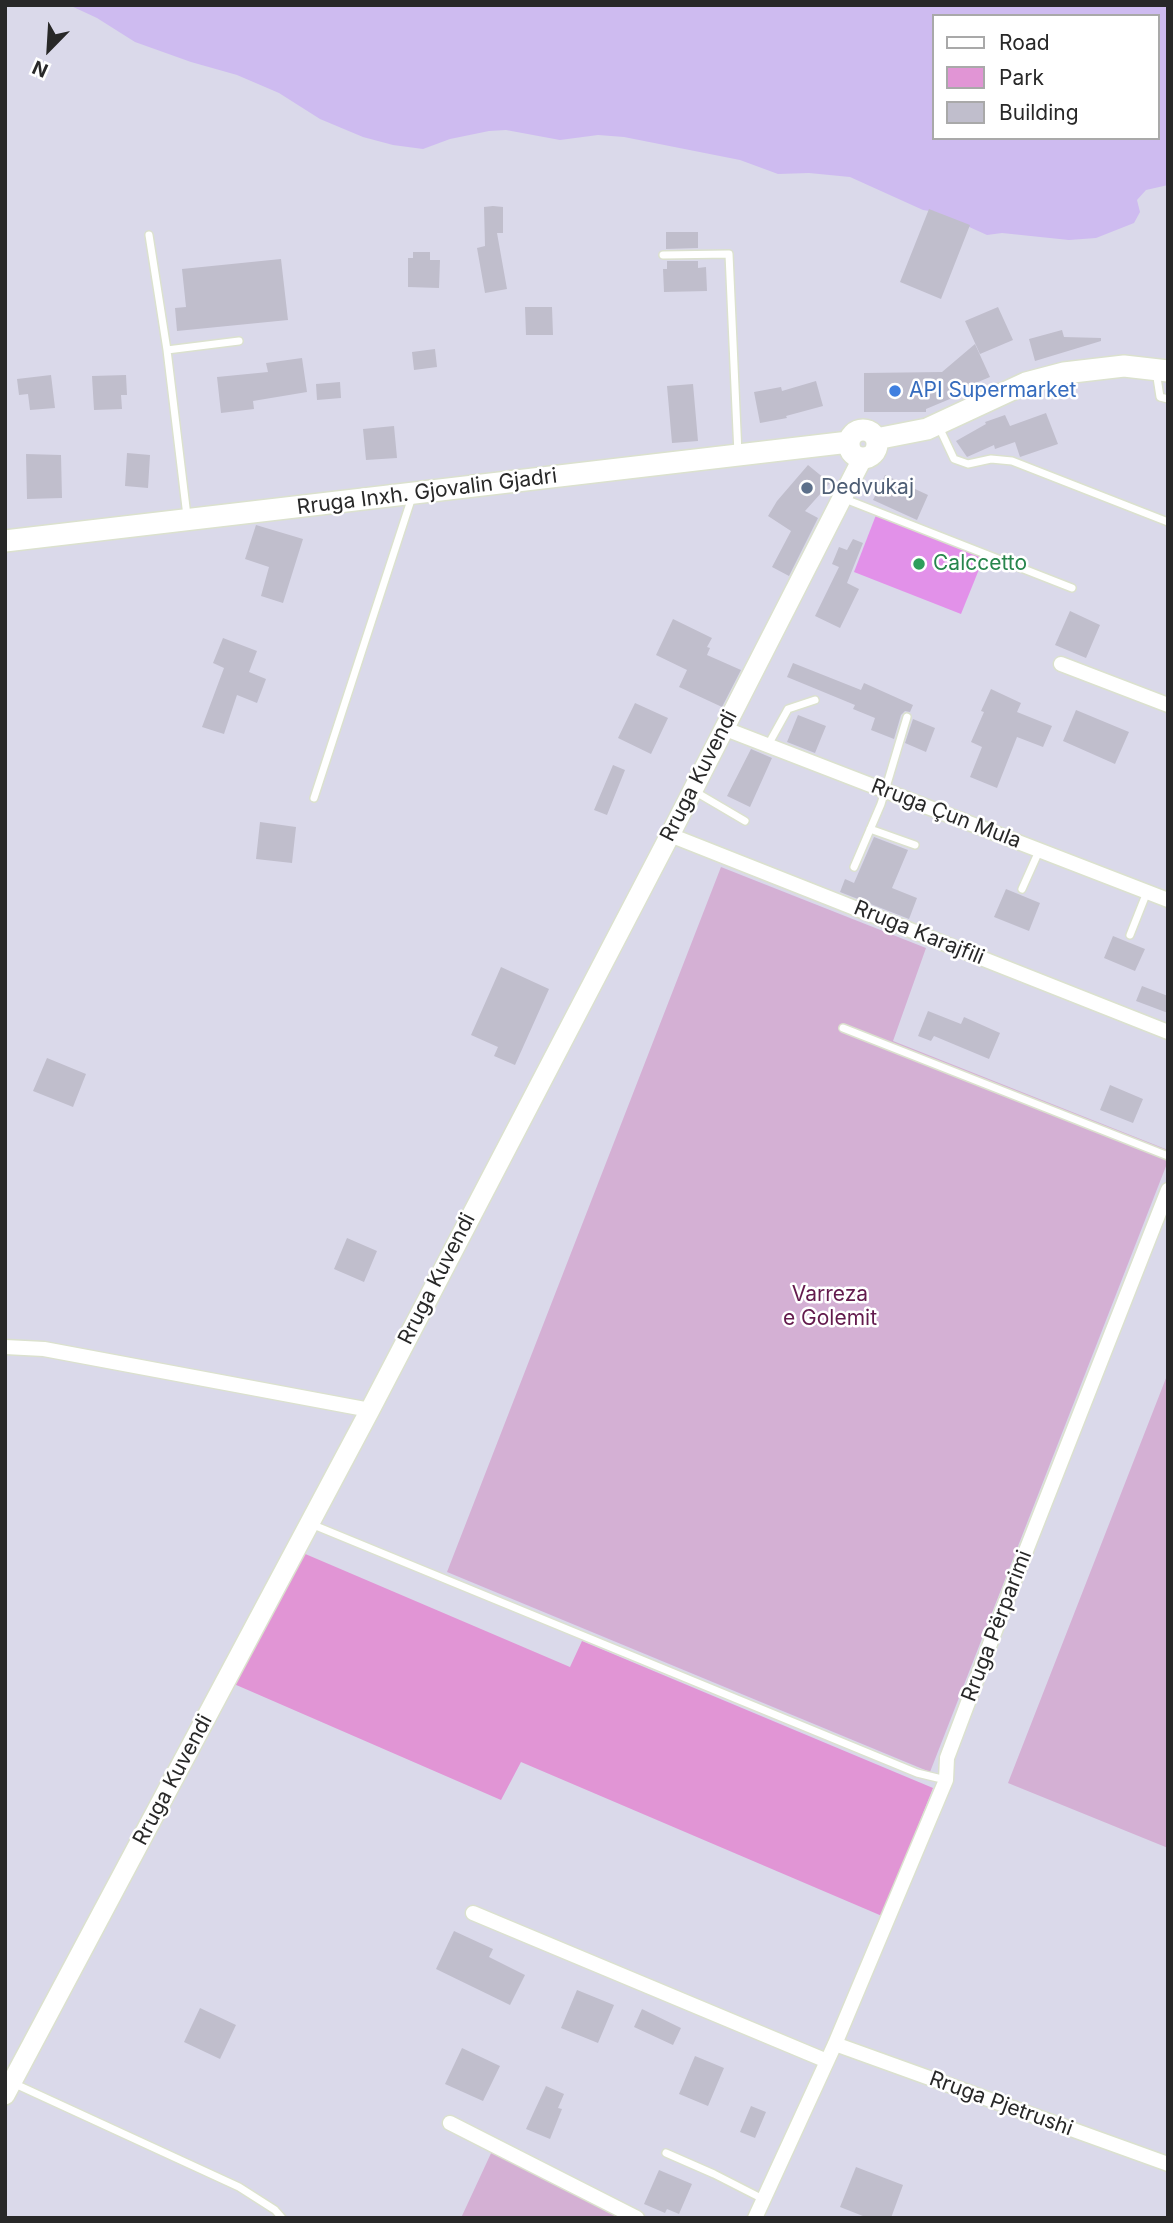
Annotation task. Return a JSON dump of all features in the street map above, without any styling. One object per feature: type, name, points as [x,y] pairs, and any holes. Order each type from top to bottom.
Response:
[{"type":"main road","points":[[876,439],[913,433],[938,425],[1026,383],[1064,373],[1124,366],[1161,369]]},
{"type":"main road","points":[[867,431],[876,439],[873,455],[862,459],[850,451],[849,442],[855,432],[867,431]]},
{"type":"main road","name":"Rruga Inxh. Gjovalin Gjadri","points":[[5,541],[849,442]]},
{"type":"street","name":"Rruga Kuvendi","points":[[9,2089],[370,1410],[670,835],[862,459]]},
{"type":"street","points":[[1061,664],[1168,705]]},
{"type":"street","name":"Rruga Çun Mula","points":[[723,728],[1168,901]]},
{"type":"street","name":"Rruga Karajfili","points":[[670,835],[1168,1032]]},
{"type":"street","name":"Rruga Përparimi","points":[[755,2218],[835,2044],[946,1780],[947,1758],[1168,1190]]},
{"type":"street","points":[[5,1347],[44,1349],[370,1410]]},
{"type":"street","points":[[473,1913],[827,2061]]},
{"type":"street","name":"Rruga Pjetrushi","points":[[835,2044],[1168,2164]]},
{"type":"street","points":[[450,2123],[637,2218]]},
{"type":"lane","points":[[149,234],[188,520]]},
{"type":"lane","points":[[663,255],[729,254],[738,455]]},
{"type":"lane","points":[[167,351],[239,341]]},
{"type":"lane","points":[[1161,369],[1160,397],[1168,399]]},
{"type":"lane","points":[[938,425],[954,459],[968,464],[991,459],[1012,461],[1168,522]]},
{"type":"lane","points":[[314,798],[414,493]]},
{"type":"lane","points":[[842,498],[1072,588]]},
{"type":"lane","points":[[768,746],[788,709],[815,700]]},
{"type":"lane","points":[[854,867],[884,790],[907,717]]},
{"type":"lane","points":[[692,790],[745,821]]},
{"type":"lane","points":[[870,829],[915,845]]},
{"type":"lane","points":[[1022,889],[1039,850]]},
{"type":"lane","points":[[1130,935],[1147,892]]},
{"type":"lane","points":[[843,1028],[1168,1156]]},
{"type":"lane","points":[[309,1524],[917,1773],[946,1780]]},
{"type":"lane","points":[[9,2089],[239,2187],[275,2210],[282,2218]]},
{"type":"lane","points":[[666,2153],[763,2200]]},
{"type":"green space","name":"Varreza e Golemit","points":[[721,867],[926,948],[893,1041],[1168,1150],[1168,1161],[930,1772],[447,1572]]},
{"type":"green space","points":[[1168,1373],[1168,1848],[1008,1783]]},
{"type":"green space","points":[[303,1553],[570,1667],[582,1641],[933,1788],[882,1916],[521,1762],[501,1800],[234,1684]]},
{"type":"green space","points":[[493,2149],[627,2218],[461,2218]]},
{"type":"sand","points":[[69,5],[1168,5],[1168,185],[1146,190],[1137,200],[1140,212],[1134,223],[1096,238],[1069,240],[1002,233],[987,235],[850,177],[809,173],[778,174],[740,160],[624,137],[598,135],[560,140],[506,130],[450,139],[423,149],[393,145],[363,137],[320,119],[279,93],[237,75],[135,42],[97,18]]},
{"type":"shaded area","name":"Calccetto","points":[[876,515],[984,557],[961,614],[854,572]]},
{"type":"building","points":[[484,207],[503,207],[503,233],[497,233],[507,289],[485,293],[477,248],[485,246]]},
{"type":"building","points":[[929,209],[970,225],[941,299],[900,282]]},
{"type":"building","points":[[666,232],[698,232],[698,248],[666,249]]},
{"type":"building","points":[[413,252],[430,252],[430,260],[440,260],[439,288],[408,287],[408,258],[413,258]]},
{"type":"building","points":[[281,259],[288,320],[177,331],[175,308],[186,307],[182,269]]},
{"type":"building","points":[[667,261],[698,261],[698,268],[706,267],[707,291],[664,292],[663,269],[667,269]]},
{"type":"building","points":[[525,307],[552,307],[553,335],[526,335]]},
{"type":"building","points":[[998,307],[1013,340],[980,354],[965,321]]},
{"type":"building","points":[[1062,330],[1064,337],[1101,338],[1101,341],[1035,361],[1029,339]]},
{"type":"building","points":[[975,344],[990,377],[966,387],[969,391],[926,409],[926,412],[864,412],[864,373],[942,372]]},
{"type":"building","points":[[435,349],[437,367],[414,370],[412,352]]},
{"type":"building","points":[[302,358],[307,392],[253,401],[254,409],[221,413],[217,377],[268,372],[266,363]]},
{"type":"building","points":[[51,375],[55,408],[30,410],[28,394],[19,395],[17,379]]},
{"type":"building","points":[[126,375],[127,395],[121,395],[122,409],[94,410],[92,376]]},
{"type":"building","points":[[816,381],[823,406],[786,416],[787,418],[760,423],[754,392],[781,387],[782,391]]},
{"type":"building","points":[[340,382],[341,398],[317,400],[316,384]]},
{"type":"building","points":[[693,384],[698,441],[672,443],[667,386]]},
{"type":"building","points":[[1046,413],[1058,444],[1020,457],[1015,442],[995,449],[994,445],[967,457],[956,441],[986,424],[985,422],[1005,415],[1010,426]]},
{"type":"building","points":[[394,426],[397,458],[366,460],[363,429]]},
{"type":"building","points":[[127,453],[150,455],[148,488],[125,486]]},
{"type":"building","points":[[26,454],[61,455],[62,498],[27,499]]},
{"type":"building","points":[[808,465],[830,483],[805,511],[818,518],[789,576],[772,567],[791,531],[768,516],[777,501]]},
{"type":"building","points":[[885,475],[928,495],[917,520],[873,500]]},
{"type":"building","points":[[256,525],[303,539],[283,603],[261,596],[269,567],[245,559]]},
{"type":"building","points":[[853,539],[863,543],[847,583],[859,589],[840,628],[815,616],[839,567],[832,564],[839,547],[847,550]]},
{"type":"building","points":[[1070,611],[1100,625],[1086,658],[1055,645]]},
{"type":"building","points":[[673,619],[712,638],[707,647],[710,648],[707,655],[741,670],[722,707],[679,687],[687,670],[656,655]]},
{"type":"building","points":[[223,638],[257,651],[249,672],[266,679],[257,703],[237,695],[224,734],[202,727],[224,668],[213,663]]},
{"type":"building","points":[[793,663],[861,690],[864,683],[913,705],[910,712],[905,711],[901,715],[894,739],[871,730],[875,718],[853,709],[855,705],[787,677]]},
{"type":"building","points":[[991,689],[1021,703],[1017,712],[1052,726],[1043,747],[1017,737],[997,788],[970,777],[982,747],[971,742]]},
{"type":"building","points":[[635,703],[668,718],[651,754],[618,738]]},
{"type":"building","points":[[1076,710],[1129,732],[1115,764],[1063,741]]},
{"type":"building","points":[[798,715],[826,726],[815,753],[787,742]]},
{"type":"building","points":[[913,719],[935,728],[926,752],[905,743]]},
{"type":"building","points":[[751,749],[772,758],[750,807],[727,796]]},
{"type":"building","points":[[613,765],[625,770],[607,815],[594,810]]},
{"type":"building","points":[[260,822],[296,827],[292,863],[256,859]]},
{"type":"building","points":[[874,837],[908,850],[892,888],[917,898],[909,919],[840,892],[845,879],[854,883]]},
{"type":"building","points":[[1006,889],[1040,903],[1029,931],[994,917]]},
{"type":"building","points":[[1113,936],[1145,949],[1135,971],[1104,958]]},
{"type":"building","points":[[501,967],[549,989],[515,1065],[494,1056],[498,1047],[471,1035]]},
{"type":"building","points":[[1142,986],[1168,996],[1168,1013],[1136,1001]]},
{"type":"building","points":[[928,1011],[961,1024],[964,1017],[1000,1033],[989,1059],[934,1036],[931,1041],[918,1036]]},
{"type":"building","points":[[47,1058],[86,1074],[73,1107],[33,1091]]},
{"type":"building","points":[[1110,1085],[1143,1099],[1133,1123],[1100,1110]]},
{"type":"building","points":[[347,1238],[377,1251],[364,1282],[334,1269]]},
{"type":"building","points":[[454,1931],[493,1949],[489,1957],[525,1975],[510,2005],[436,1969]]},
{"type":"building","points":[[577,1990],[614,2005],[598,2043],[561,2028]]},
{"type":"building","points":[[200,2008],[236,2025],[220,2059],[184,2042]]},
{"type":"building","points":[[642,2009],[681,2028],[673,2045],[634,2027]]},
{"type":"building","points":[[462,2048],[500,2066],[483,2101],[445,2084]]},
{"type":"building","points":[[695,2056],[724,2068],[708,2106],[679,2094]]},
{"type":"building","points":[[546,2086],[564,2094],[558,2108],[562,2109],[550,2139],[526,2129]]},
{"type":"building","points":[[751,2106],[766,2112],[755,2138],[740,2132]]},
{"type":"building","points":[[856,2167],[903,2185],[891,2218],[868,2218],[840,2207]]},
{"type":"building","points":[[659,2170],[692,2184],[679,2214],[667,2209],[665,2213],[644,2204]]},
{"type":"place","name":"API Supermarket","points":[[895,391]]},
{"type":"place","name":"Dedvukaj","points":[[807,488]]},
{"type":"place","name":"Calccetto","points":[[919,564]]}]
